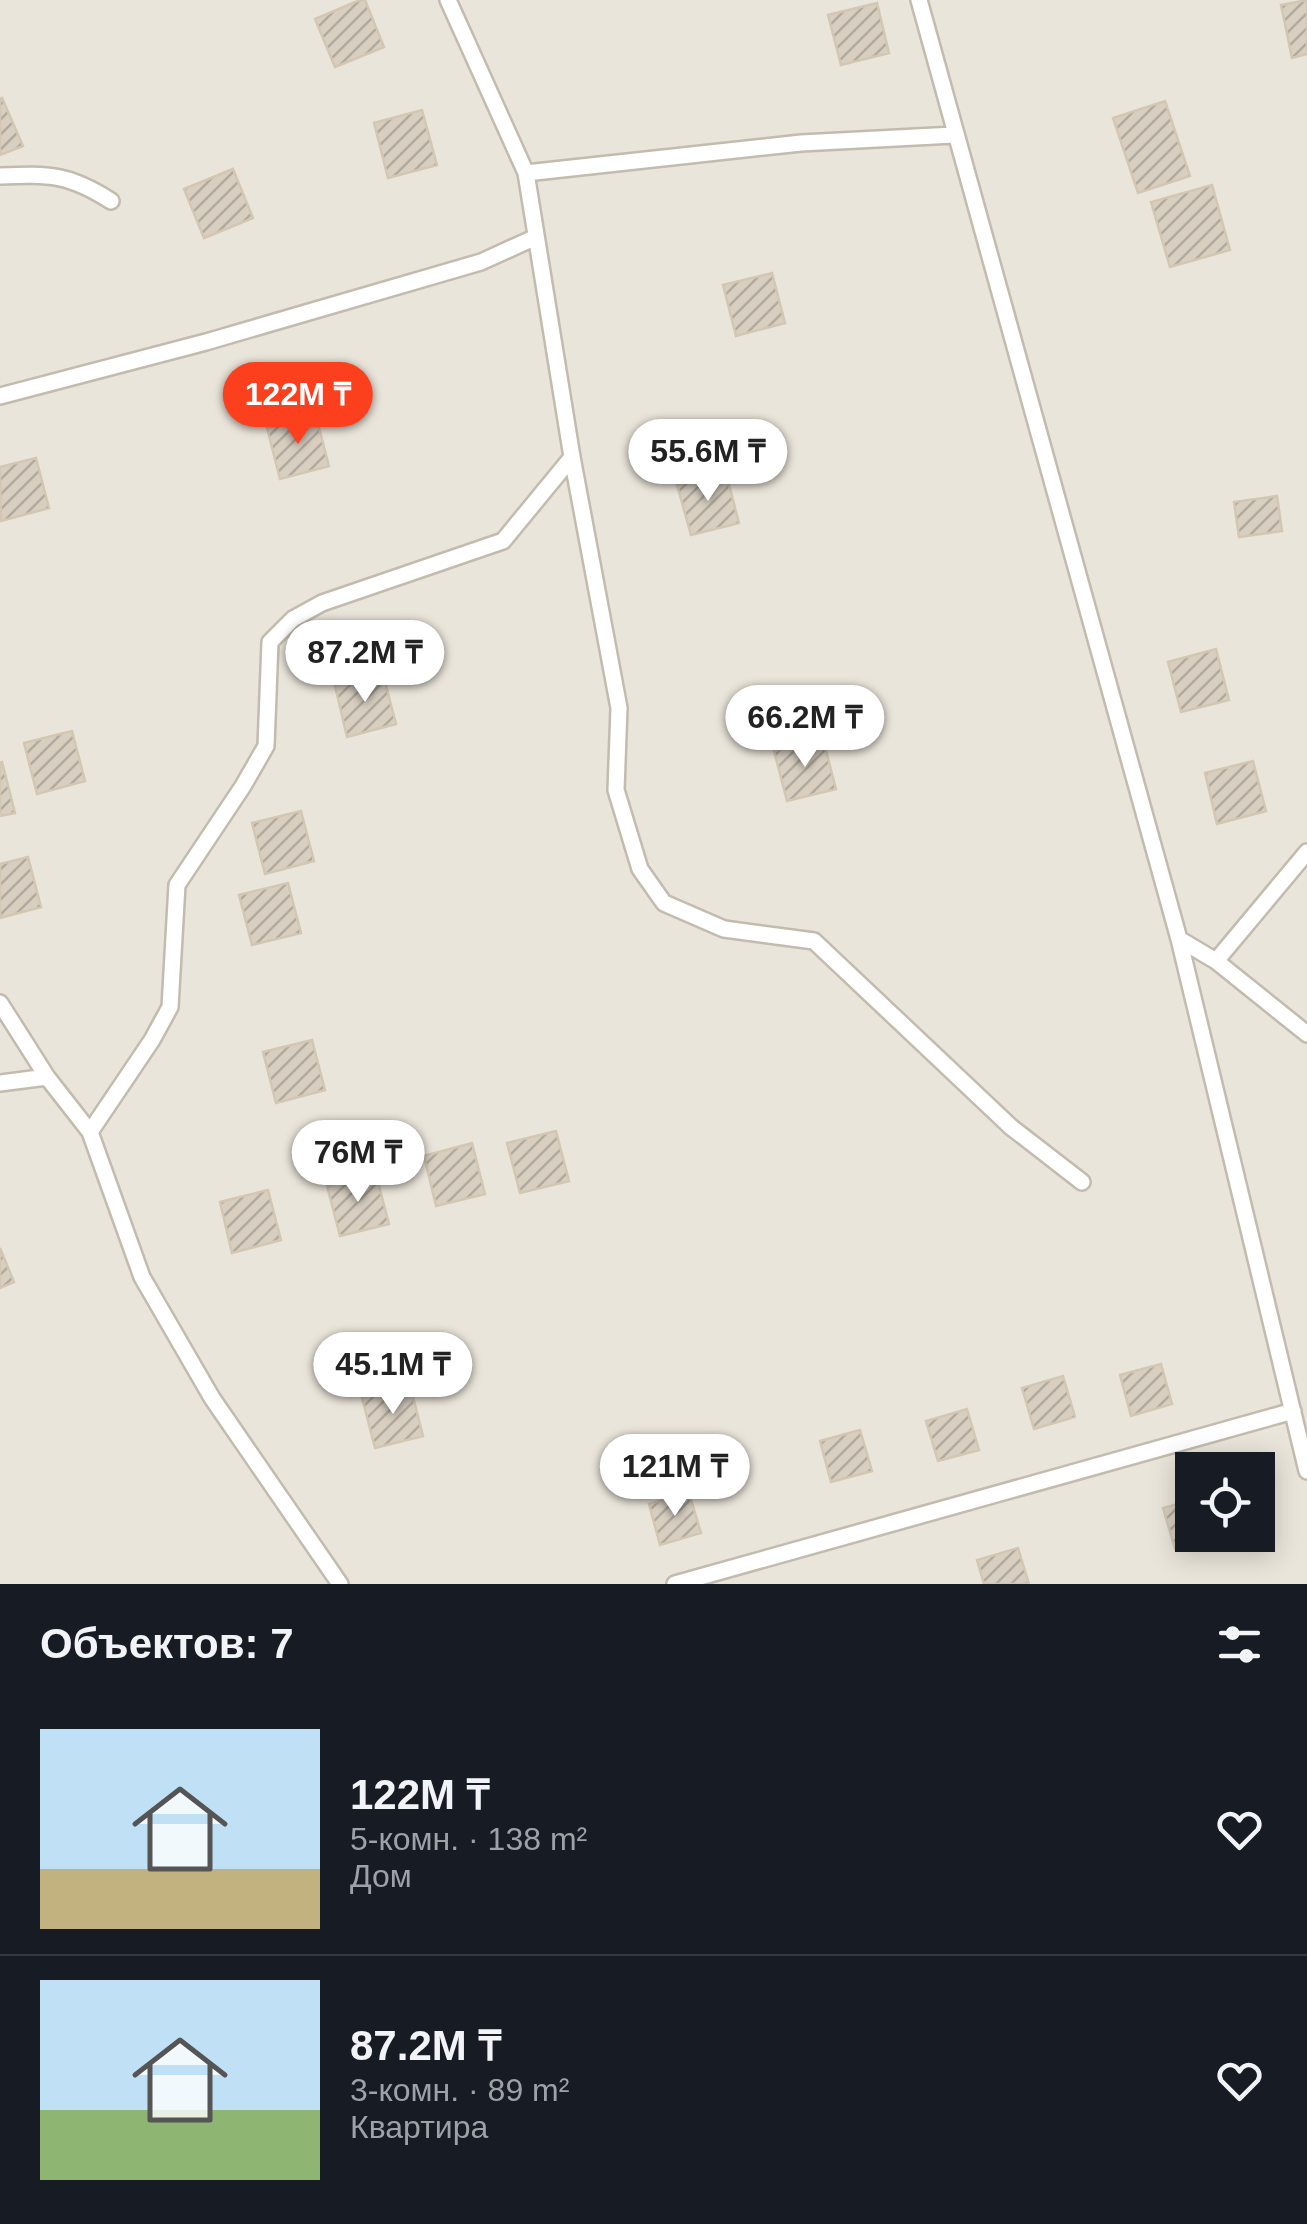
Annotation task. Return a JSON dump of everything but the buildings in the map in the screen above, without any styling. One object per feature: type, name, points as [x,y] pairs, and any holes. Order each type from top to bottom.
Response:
[{"type":"lane","points":[[448,0],[526,173],[572,457],[619,708],[616,790],[640,869],[664,903],[724,930],[814,941],[1011,1127],[1082,1182]]},
{"type":"lane","points":[[919,0],[1179,939],[1307,1471]]},
{"type":"lane","points":[[526,173],[800,143],[954,134]]},
{"type":"lane","points":[[0,176],[46,174],[82,182],[111,202]]},
{"type":"lane","points":[[0,396],[206,342],[464,267],[536,237]]},
{"type":"lane","points":[[90,1132],[170,1007],[178,885],[266,746],[270,642],[293,619],[322,603],[504,541],[572,457]]},
{"type":"lane","points":[[1216,961],[1307,852]]},
{"type":"lane","points":[[1179,939],[1216,961],[1307,1034]]},
{"type":"lane","points":[[0,1003],[47,1077],[90,1132],[142,1278],[212,1398],[340,1584]]},
{"type":"lane","points":[[0,1083],[47,1077]]},
{"type":"lane","points":[[675,1584],[1293,1411]]},
{"type":"shaded area","points":[[0,0],[1307,0],[1307,1584],[0,1584]]}]
